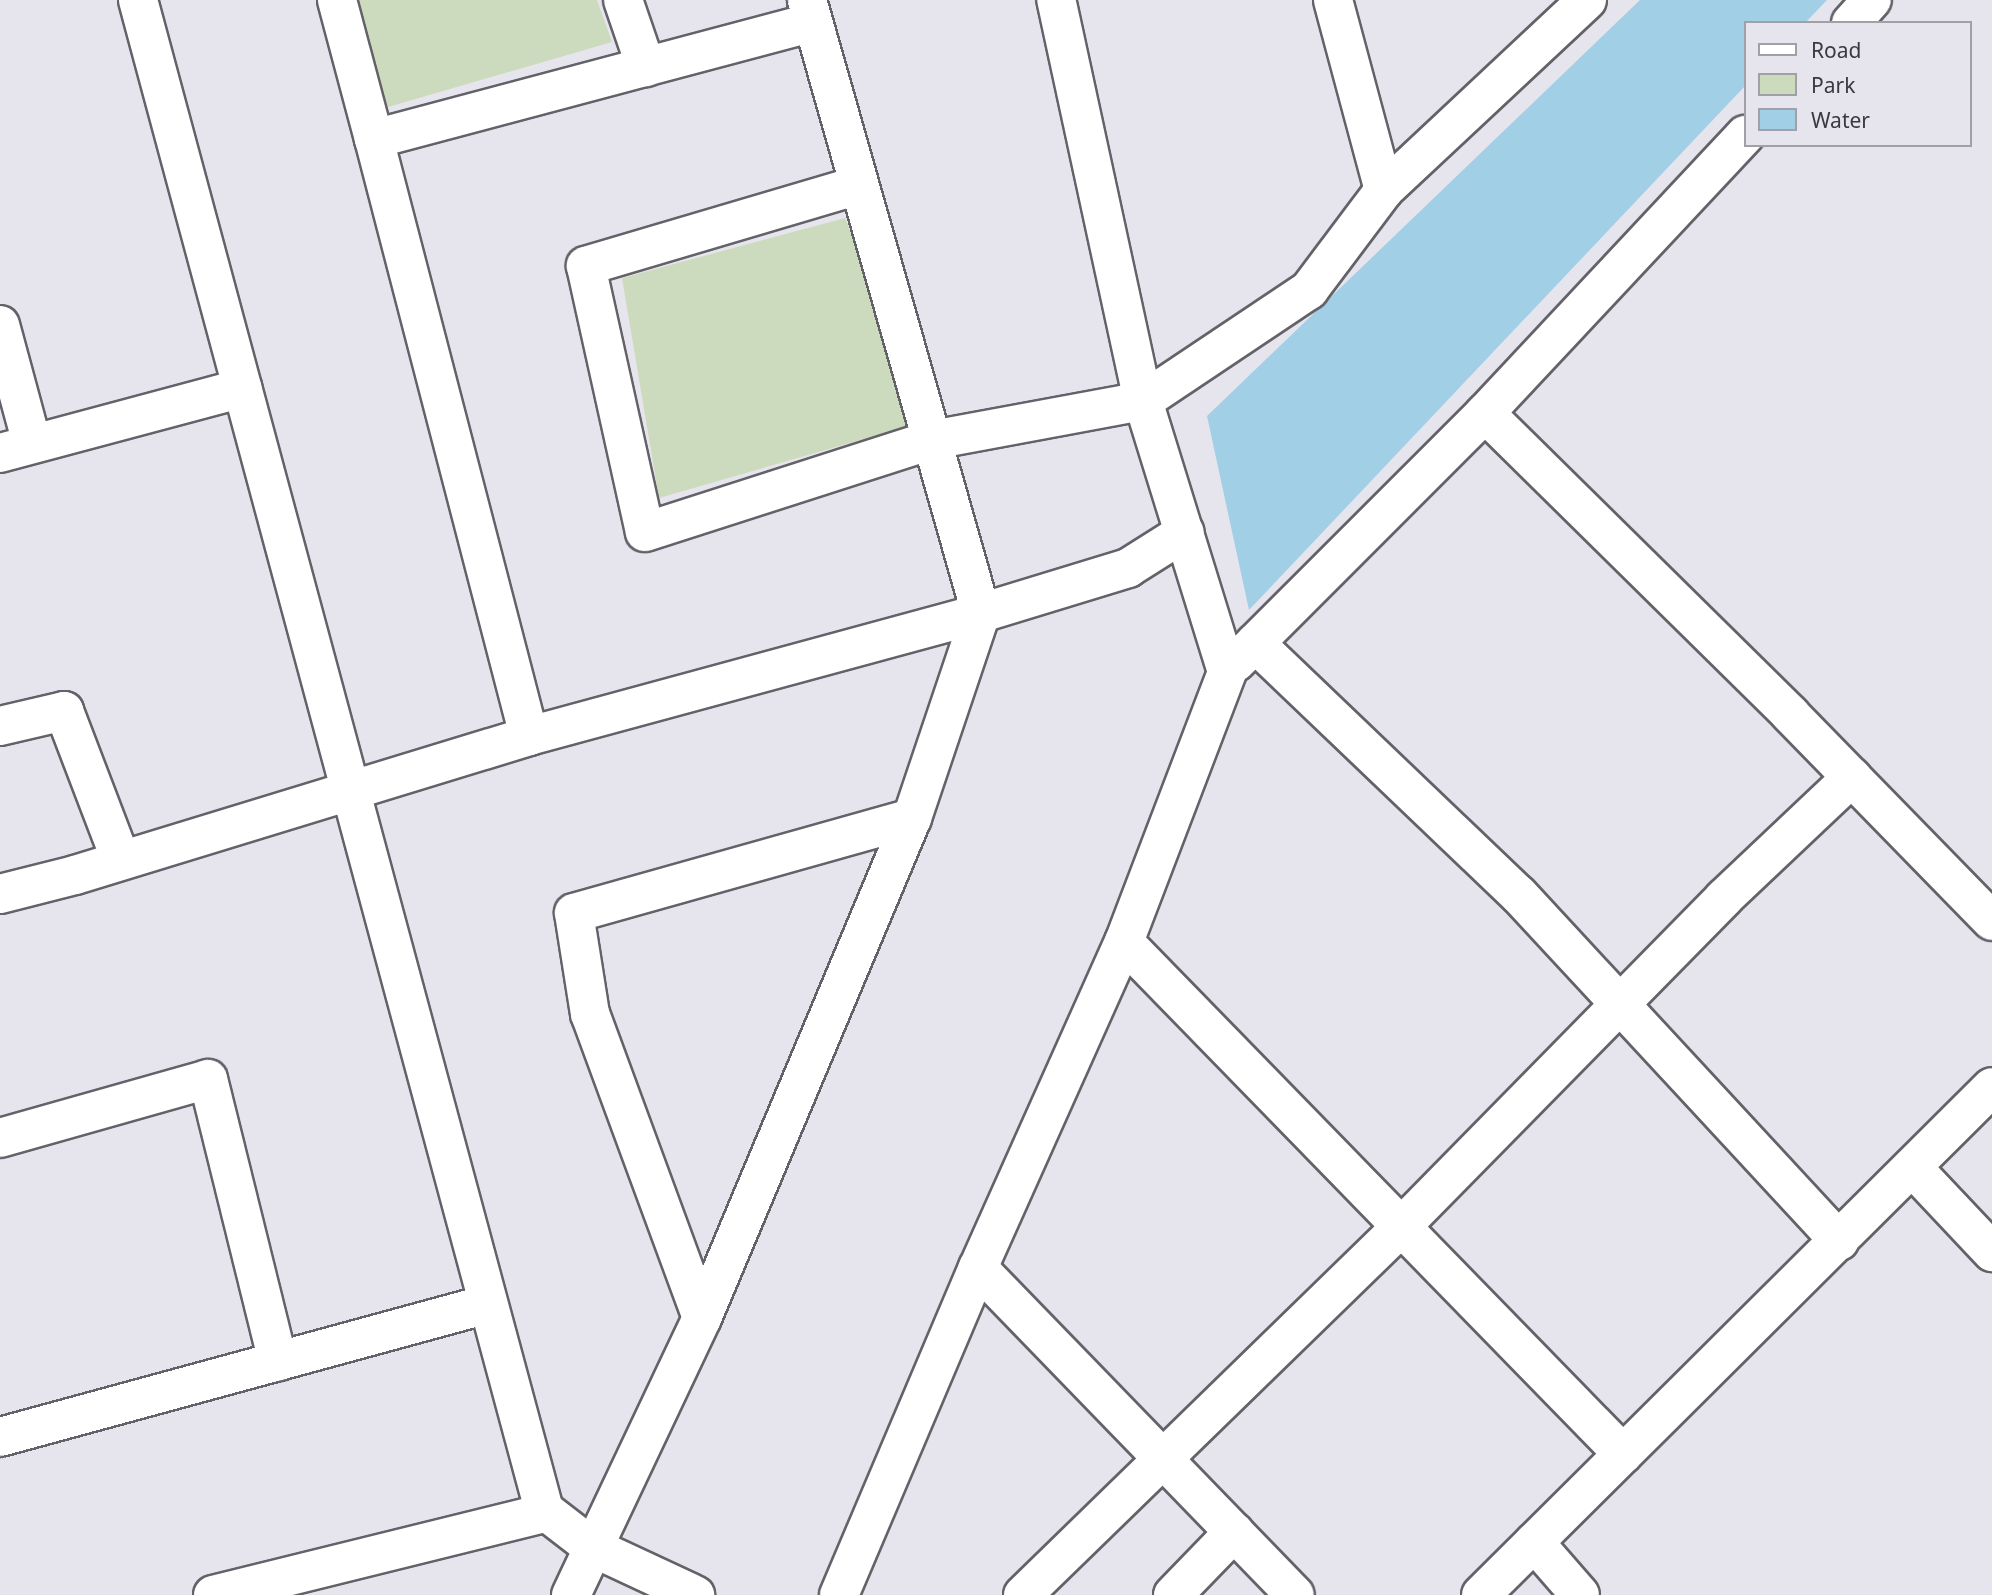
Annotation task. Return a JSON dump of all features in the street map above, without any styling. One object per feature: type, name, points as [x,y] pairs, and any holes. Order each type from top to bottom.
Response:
[{"type":"street","points":[[138,0],[544,1510],[592,1547],[695,1595]]},
{"type":"street","points":[[337,0],[529,736]]},
{"type":"street","points":[[623,0],[646,67]]},
{"type":"street","points":[[1056,0],[1143,401],[1227,671]]},
{"type":"street","points":[[1333,0],[1384,190]]},
{"type":"street","points":[[859,185],[586,266],[645,532],[932,440],[1143,401],[1309,290],[1384,190],[1587,0]]},
{"type":"street","points":[[1853,21],[1872,0]]},
{"type":"street","points":[[374,139],[646,67],[810,11],[981,613],[912,818],[702,1318],[592,1547],[572,1595]]},
{"type":"street","points":[[844,1592],[978,1268],[1124,942],[1227,671],[1485,413],[1744,136]]},
{"type":"street","points":[[0,324],[16,448],[242,388]]},
{"type":"street","points":[[1485,413],[1852,777],[1992,921]]},
{"type":"street","points":[[0,894],[529,736],[981,613],[1128,569],[1185,532]]},
{"type":"street","points":[[1255,643],[1518,894],[1839,1241]]},
{"type":"street","points":[[0,726],[64,711],[121,860]]},
{"type":"street","points":[[1023,1595],[1165,1460],[1620,1003],[1852,777]]},
{"type":"street","points":[[702,1318],[590,1014],[574,913],[912,818]]},
{"type":"street","points":[[1124,942],[1623,1454]]},
{"type":"street","points":[[0,1138],[208,1079],[278,1361]]},
{"type":"street","points":[[1481,1595],[1992,1087]]},
{"type":"street","points":[[1912,1167],[1992,1252]]},
{"type":"street","points":[[978,1268],[1295,1595]]},
{"type":"street","points":[[0,1437],[488,1304]]},
{"type":"street","points":[[213,1595],[325,1579],[544,1513],[544,1510]]},
{"type":"street","points":[[1173,1595],[1234,1532]]},
{"type":"street","points":[[1534,1542],[1580,1595]]},
{"type":"green space","points":[[348,0],[597,0],[612,42],[388,107]]},
{"type":"green space","points":[[845,218],[926,421],[659,498],[622,278]]},
{"type":"water","points":[[1640,0],[1827,0],[1807,21],[1744,21],[1744,87],[1249,610],[1207,416]]}]
